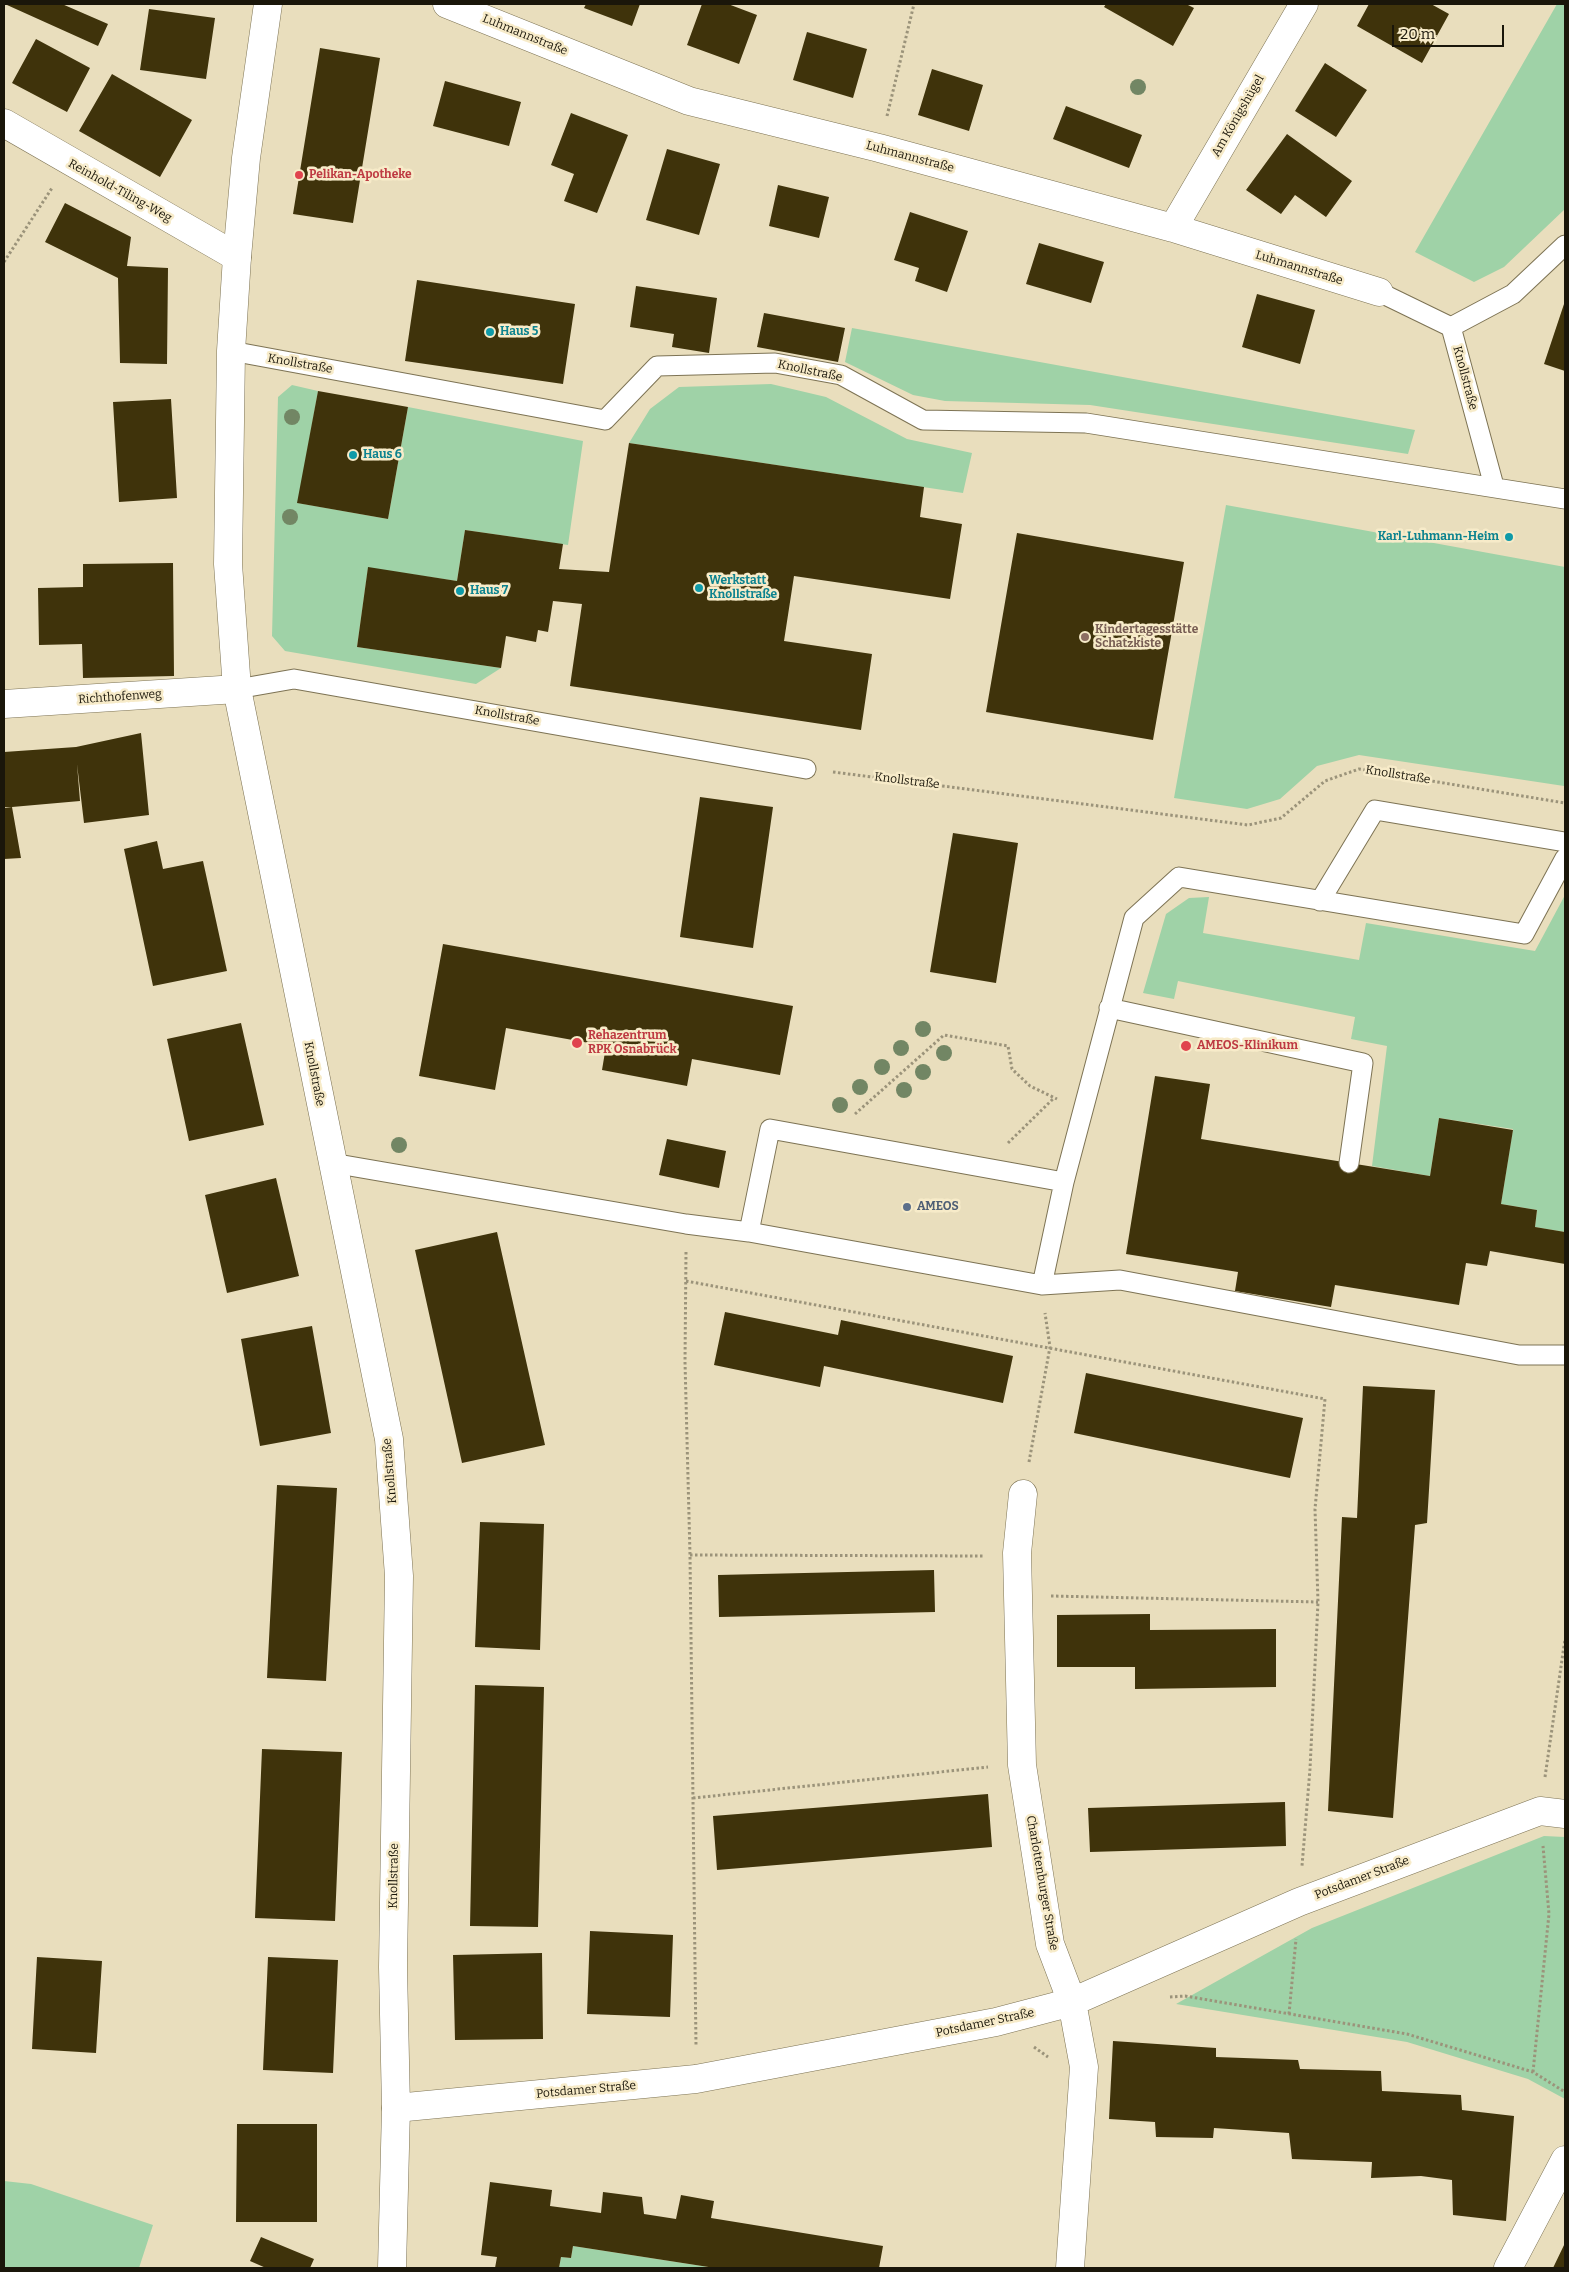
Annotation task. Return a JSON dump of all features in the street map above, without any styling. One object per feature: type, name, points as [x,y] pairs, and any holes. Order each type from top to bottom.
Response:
[{"type":"street","name":"Knollstraße","points":[[268,4],[246,158],[237,257],[231,351],[228,564],[237,689],[388,1439],[399,1576],[393,1967],[396,2108],[392,2268]]},
{"type":"street","name":"Luhmannstraße","points":[[447,4],[689,101],[879,148],[1173,228],[1379,292]]},
{"type":"street","name":"Am Königshügel","points":[[1173,228],[1304,4]]},
{"type":"street","name":"Reinhold-Tiling-Weg","points":[[4,123],[68,162],[237,257]]},
{"type":"street","name":"Richthofenweg","points":[[4,704],[237,689]]},
{"type":"street","name":"Charlottenburger Straße","points":[[1023,1494],[1017,1554],[1022,1765],[1050,1944],[1072,2002],[1084,2067],[1070,2268]]},
{"type":"street","name":"Potsdamer Straße","points":[[396,2108],[696,2079],[996,2022],[1072,2002],[1299,1902],[1553,1812]]},
{"type":"street","points":[[1508,2268],[1565,2160]]},
{"type":"lane","points":[[1379,292],[1451,327],[1513,294],[1565,244]]},
{"type":"lane","name":"Knollstraße","points":[[1451,327],[1494,486]]},
{"type":"lane","name":"Knollstraße","points":[[231,351],[605,420],[657,366],[775,363],[841,376],[923,420],[1086,423],[1565,498]]},
{"type":"lane","name":"Knollstraße","points":[[237,689],[294,679],[806,769]]},
{"type":"lane","points":[[1320,901],[1375,810],[1565,842]]},
{"type":"lane","points":[[1042,1285],[1064,1182],[1134,918],[1179,877],[1524,934],[1565,858]]},
{"type":"lane","points":[[1109,1008],[1363,1063],[1349,1163]]},
{"type":"lane","points":[[749,1232],[770,1129],[1064,1182]]},
{"type":"lane","points":[[332,1163],[686,1224],[749,1232],[1042,1285],[1120,1280],[1519,1355],[1565,1355]]},
{"type":"path","points":[[879,148],[914,4]]},
{"type":"path","points":[[4,262],[68,162]]},
{"type":"path","name":"Knollstraße","points":[[806,769],[1248,825],[1281,818],[1325,780],[1359,769],[1565,803]]},
{"type":"path","points":[[826,1140],[944,1036],[1008,1046],[1012,1069],[1030,1086],[1054,1098],[1084,1105]]},
{"type":"path","points":[[982,1167],[1054,1098]]},
{"type":"path","points":[[696,2079],[690,1555],[685,1362],[686,1281],[1050,1347],[1325,1400],[1315,1509],[1318,1602],[1310,1769],[1289,2014]]},
{"type":"path","points":[[1023,1494],[1050,1347]]},
{"type":"path","points":[[690,1555],[982,1556],[1017,1554]]},
{"type":"path","points":[[1018,1595],[1318,1602]]},
{"type":"path","points":[[1533,2072],[1549,1914],[1553,1812],[1565,1639]]},
{"type":"path","points":[[693,1798],[976,1767],[1022,1765]]},
{"type":"path","points":[[1166,1997],[1185,1996],[1407,2034],[1533,2072],[1565,2092]]},
{"type":"path","points":[[1030,2044],[1052,2062]]},
{"type":"green space","points":[[1557,4],[1565,4],[1565,209],[1504,267],[1474,282],[1415,252]]},
{"type":"green space","points":[[852,328],[1415,430],[1408,454],[1090,405],[945,401],[913,395],[845,362]]},
{"type":"green space","points":[[771,384],[826,397],[907,439],[972,453],[963,493],[629,443],[650,409],[679,387]]},
{"type":"green space","points":[[292,385],[318,391],[298,503],[388,519],[408,407],[583,441],[568,545],[465,530],[457,581],[368,568],[357,647],[501,668],[476,684],[285,651],[272,636],[278,397]]},
{"type":"green space","points":[[1226,505],[1565,567],[1564,786],[1359,755],[1317,766],[1280,799],[1247,809],[1174,798]]},
{"type":"green space","points":[[1565,895],[1565,1232],[1535,1227],[1537,1210],[1501,1204],[1513,1129],[1439,1118],[1430,1176],[1372,1166],[1387,1046],[1351,1039],[1355,1017],[1178,981],[1174,999],[1143,993],[1166,914],[1189,898],[1209,897],[1203,933],[1359,960],[1366,923],[1535,951]]},
{"type":"green space","points":[[1544,1836],[1565,1837],[1565,2099],[1528,2079],[1407,2042],[1176,2004],[1312,1928]]},
{"type":"green space","points":[[4,2181],[31,2184],[153,2225],[139,2268],[4,2268]]},
{"type":"green space","points":[[573,2246],[715,2268],[559,2268],[561,2257],[571,2258]]},
{"type":"building","points":[[8,4],[62,4],[108,24],[98,46]]},
{"type":"building","points":[[586,4],[640,4],[632,26],[584,8]]},
{"type":"building","points":[[702,4],[728,4],[757,15],[739,64],[687,45]]},
{"type":"building","points":[[1106,4],[1186,4],[1194,8],[1173,46],[1104,7]]},
{"type":"building","points":[[1369,4],[1431,4],[1449,14],[1422,63],[1357,26]]},
{"type":"building","points":[[149,9],[215,18],[206,79],[140,70]]},
{"type":"building","points":[[807,32],[867,49],[853,98],[793,80]]},
{"type":"building","points":[[36,39],[90,68],[67,112],[12,83]]},
{"type":"building","points":[[320,48],[380,58],[353,223],[293,214]]},
{"type":"building","points":[[1325,63],[1367,90],[1336,137],[1295,111]]},
{"type":"building","points":[[932,69],[983,85],[969,131],[918,115]]},
{"type":"building","points":[[112,74],[192,120],[160,177],[79,131]]},
{"type":"building","points":[[445,81],[521,102],[509,146],[433,126]]},
{"type":"building","points":[[1066,106],[1142,135],[1129,168],[1053,139]]},
{"type":"building","points":[[571,113],[628,135],[597,213],[564,201],[574,174],[551,165]]},
{"type":"building","points":[[1287,134],[1352,181],[1326,217],[1295,195],[1281,214],[1246,190]]},
{"type":"building","points":[[667,149],[720,164],[699,235],[646,220]]},
{"type":"building","points":[[778,185],[829,197],[819,238],[769,226]]},
{"type":"building","points":[[65,203],[131,237],[127,266],[168,268],[167,364],[120,363],[118,278],[45,242]]},
{"type":"building","points":[[910,212],[968,231],[947,292],[915,281],[919,268],[894,260]]},
{"type":"building","points":[[1039,243],[1104,262],[1091,303],[1026,284]]},
{"type":"building","name":"Haus 5","points":[[417,280],[575,304],[563,384],[405,361]]},
{"type":"building","points":[[636,286],[717,298],[709,353],[672,347],[674,334],[630,327]]},
{"type":"building","points":[[1257,294],[1315,310],[1300,364],[1242,347]]},
{"type":"building","points":[[1565,301],[1565,371],[1544,364]]},
{"type":"building","points":[[764,313],[845,328],[838,362],[757,347]]},
{"type":"building","name":"Haus 6","points":[[318,391],[408,407],[388,519],[297,503]]},
{"type":"building","points":[[171,399],[177,498],[119,502],[113,402]]},
{"type":"building","name":"Werkstatt Knollstraße","points":[[629,443],[924,487],[920,517],[962,524],[950,599],[794,576],[784,641],[872,654],[861,730],[570,686],[582,604],[553,601],[548,632],[538,630],[536,642],[506,636],[501,668],[357,647],[368,567],[457,581],[465,530],[563,544],[559,569],[609,572]]},
{"type":"building","name":"Kindertagesstätte Schatzkiste","points":[[1017,533],[1184,562],[1153,740],[986,712]]},
{"type":"building","points":[[173,563],[174,676],[83,678],[82,644],[39,645],[38,588],[83,587],[83,564]]},
{"type":"building","points":[[141,733],[149,815],[84,823],[77,764],[80,801],[5,807],[4,752],[76,747]]},
{"type":"building","points":[[700,797],[773,807],[753,948],[680,937]]},
{"type":"building","points":[[12,807],[21,858],[4,859],[4,808]]},
{"type":"building","points":[[953,833],[1018,843],[996,983],[930,972]]},
{"type":"building","points":[[157,841],[163,869],[203,861],[227,971],[153,986],[124,849]]},
{"type":"building","points":[[443,944],[793,1006],[780,1075],[692,1059],[687,1086],[602,1070],[606,1046],[506,1028],[495,1090],[419,1076]]},
{"type":"building","points":[[241,1023],[264,1125],[189,1141],[167,1039]]},
{"type":"building","points":[[1155,1076],[1210,1084],[1201,1139],[1430,1176],[1439,1118],[1513,1130],[1501,1204],[1537,1210],[1535,1227],[1565,1232],[1565,1264],[1490,1251],[1487,1266],[1466,1263],[1459,1305],[1335,1285],[1331,1307],[1235,1291],[1238,1272],[1126,1254]]},
{"type":"building","points":[[667,1139],[726,1151],[719,1188],[659,1175]]},
{"type":"building","points":[[276,1178],[299,1276],[227,1293],[205,1195]]},
{"type":"building","points":[[497,1232],[545,1445],[462,1463],[415,1250]]},
{"type":"building","points":[[725,1312],[838,1335],[841,1320],[1013,1356],[1003,1403],[824,1366],[820,1387],[714,1365]]},
{"type":"building","points":[[312,1326],[331,1433],[260,1446],[241,1339]]},
{"type":"building","points":[[1086,1373],[1303,1418],[1290,1478],[1074,1433]]},
{"type":"building","points":[[1363,1386],[1435,1390],[1427,1523],[1415,1525],[1393,1818],[1328,1811],[1342,1517],[1357,1518]]},
{"type":"building","points":[[277,1485],[337,1488],[326,1681],[267,1678]]},
{"type":"building","points":[[480,1522],[544,1524],[540,1650],[475,1647]]},
{"type":"building","points":[[934,1570],[935,1612],[719,1617],[718,1575]]},
{"type":"building","points":[[1150,1614],[1150,1630],[1276,1629],[1276,1687],[1135,1689],[1135,1667],[1057,1667],[1057,1615]]},
{"type":"building","points":[[475,1685],[544,1687],[538,1927],[470,1926]]},
{"type":"building","points":[[262,1749],[342,1752],[335,1921],[255,1918]]},
{"type":"building","points":[[988,1794],[992,1847],[717,1870],[713,1816]]},
{"type":"building","points":[[1285,1802],[1286,1846],[1090,1852],[1088,1808]]},
{"type":"building","points":[[590,1931],[673,1935],[670,2017],[587,2014]]},
{"type":"building","points":[[542,1953],[543,2039],[455,2040],[453,1955]]},
{"type":"building","points":[[37,1957],[102,1961],[96,2053],[32,2049]]},
{"type":"building","points":[[268,1957],[338,1960],[333,2073],[263,2070]]},
{"type":"building","points":[[1113,2041],[1216,2048],[1216,2057],[1298,2060],[1300,2069],[1381,2071],[1382,2091],[1461,2095],[1462,2110],[1514,2116],[1506,2221],[1453,2215],[1452,2180],[1421,2176],[1371,2178],[1372,2162],[1292,2159],[1289,2133],[1214,2128],[1213,2138],[1156,2137],[1155,2122],[1109,2119]]},
{"type":"building","points":[[237,2124],[317,2124],[317,2222],[236,2222]]},
{"type":"building","points":[[490,2182],[552,2190],[550,2206],[601,2213],[603,2192],[642,2197],[644,2214],[676,2219],[681,2195],[714,2201],[711,2218],[883,2246],[879,2268],[715,2268],[573,2246],[571,2258],[561,2257],[559,2268],[495,2268],[497,2257],[481,2255]]},
{"type":"building","points":[[261,2237],[314,2259],[310,2268],[266,2268],[250,2261]]},
{"type":"building","points":[[1565,2243],[1565,2268],[1553,2268]]},
{"type":"place","name":"Pelikan-Apotheke","points":[[299,175]]},
{"type":"place","name":"Haus 5","points":[[490,332]]},
{"type":"place","name":"Haus 6","points":[[353,455]]},
{"type":"place","name":"Karl-Luhmann-Heim","points":[[1509,537]]},
{"type":"place","name":"Werkstatt Knollstraße","points":[[699,588]]},
{"type":"place","name":"Haus 7","points":[[460,591]]},
{"type":"place","name":"Kindertagesstätte Schatzkiste","points":[[1085,637]]},
{"type":"place","name":"Rehazentrum RPK Osnabrück","points":[[577,1043]]},
{"type":"place","name":"AMEOS-Klinikum","points":[[1186,1046]]},
{"type":"place","name":"AMEOS","points":[[907,1207]]}]
